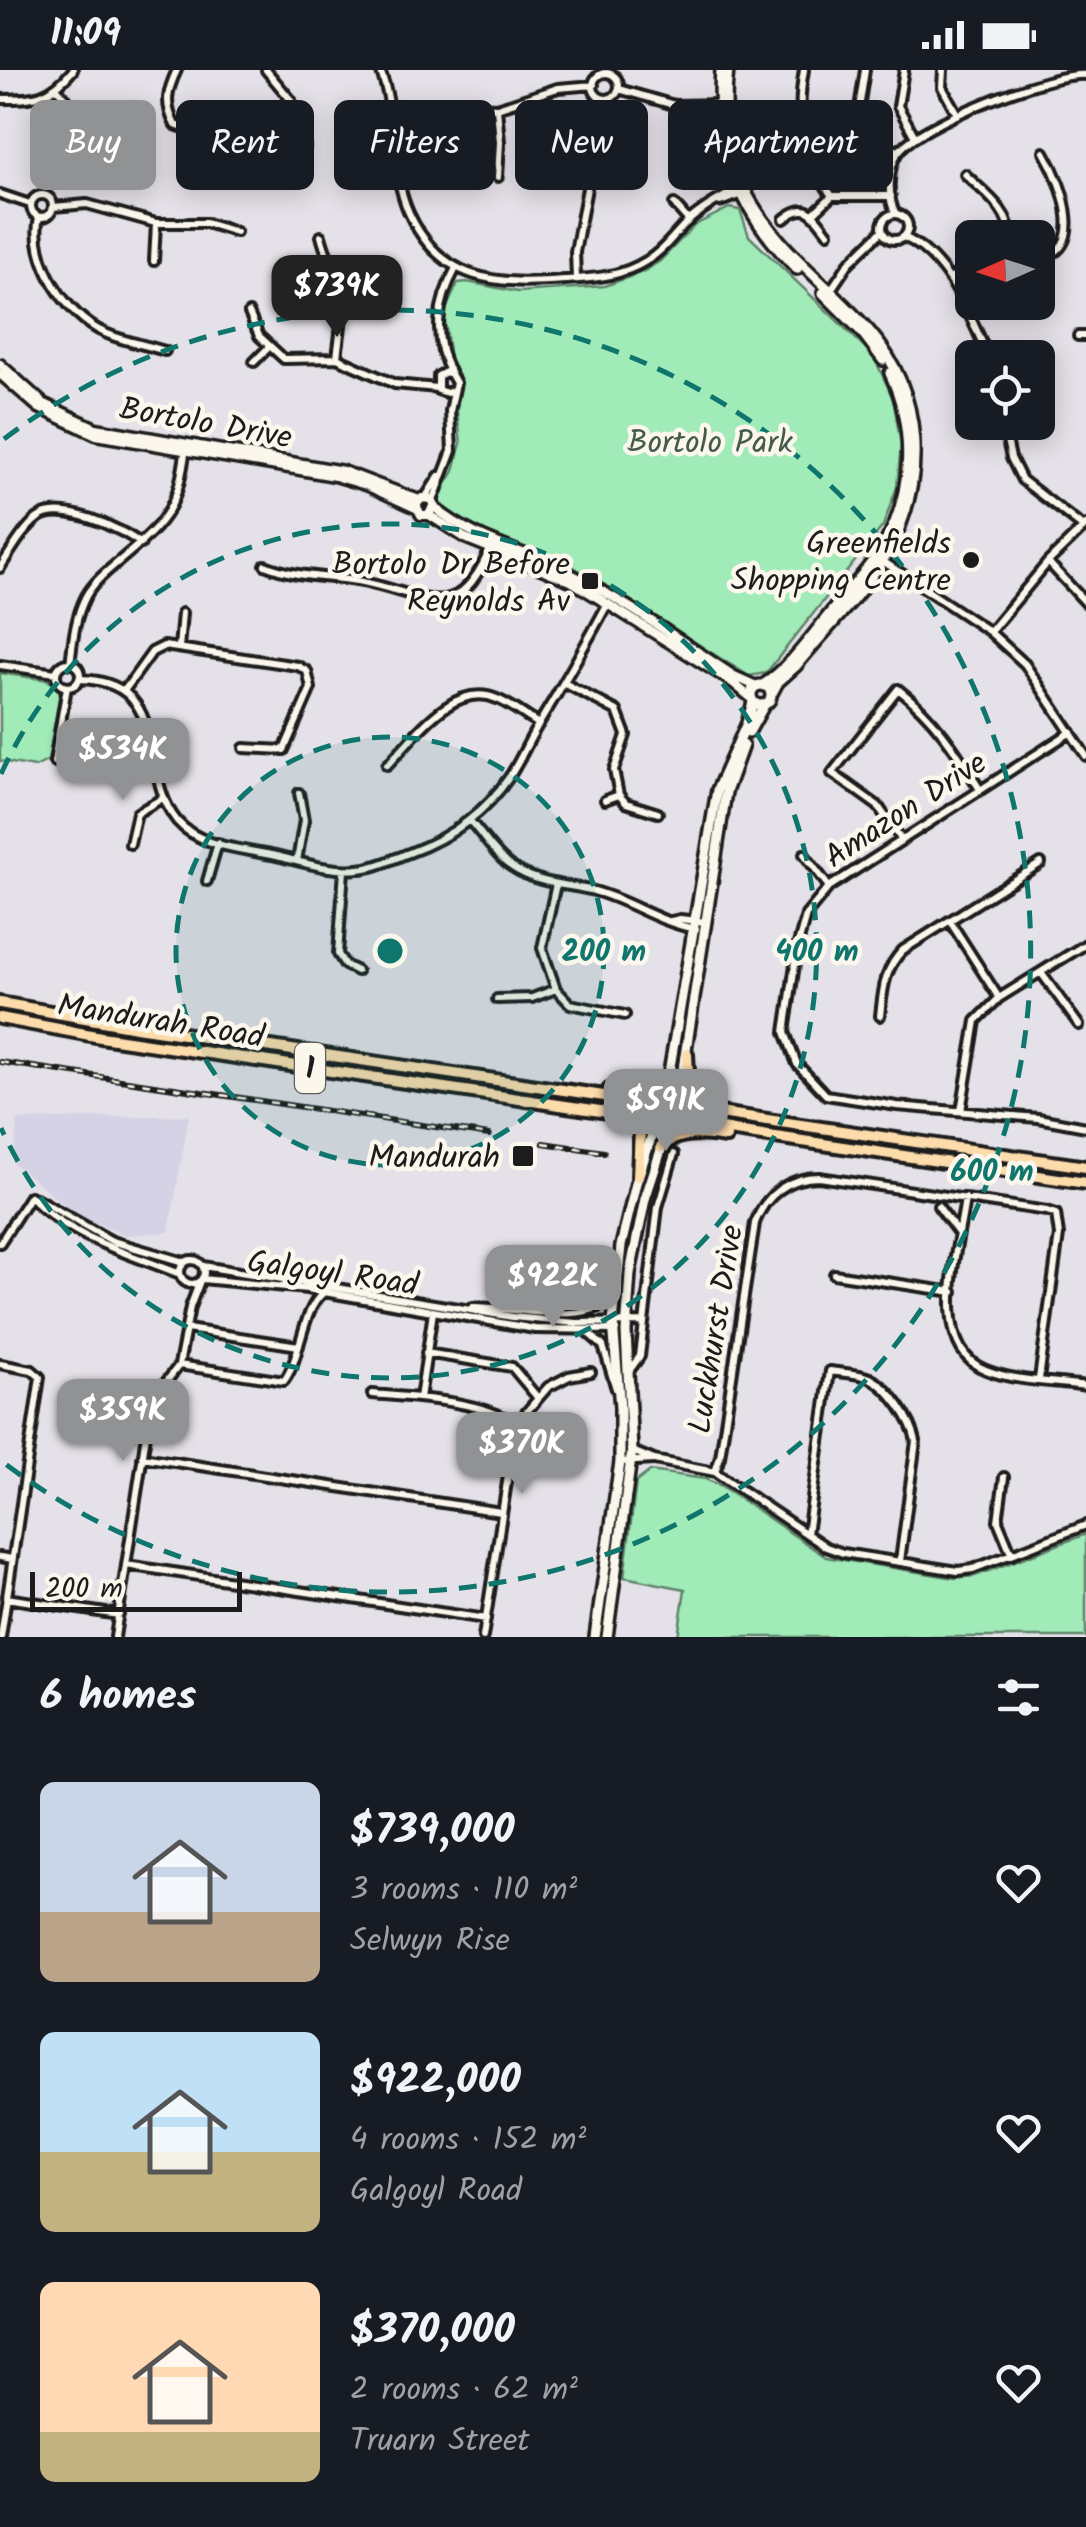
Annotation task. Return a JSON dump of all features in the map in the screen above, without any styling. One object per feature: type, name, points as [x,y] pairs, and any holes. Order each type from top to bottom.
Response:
[{"type":"highway","name":"Mandurah Road","points":[[0,1003],[136,1027],[1086,1167]]},
{"type":"highway","name":"Mandurah Road","points":[[0,1018],[101,1038],[1086,1183]]},
{"type":"highway","points":[[687,1054],[690,1098],[704,1112]]},
{"type":"highway","points":[[573,1092],[654,1089],[668,1077]]},
{"type":"highway","points":[[620,1114],[633,1119],[640,1129],[638,1176]]},
{"type":"highway","points":[[661,1147],[672,1138],[686,1135],[767,1136]]},
{"type":"main road","points":[[722,100],[724,70]]},
{"type":"main road","points":[[742,191],[772,243],[828,294],[878,353],[892,376],[904,412],[908,460],[904,492],[879,558],[796,666],[778,682],[771,695],[756,702]]},
{"type":"main road","points":[[626,1450],[613,1327],[621,1246],[638,1176],[662,1105],[726,792],[759,685],[791,661],[879,558]]},
{"type":"main road","points":[[759,685],[771,695]]},
{"type":"main road","points":[[607,1637],[626,1463],[627,1294],[642,1211],[676,1107],[687,1054],[701,926]]},
{"type":"main road","points":[[594,1637],[626,1463]]},
{"type":"street","points":[[0,99],[32,99],[57,89],[73,70]]},
{"type":"street","points":[[176,125],[168,111],[166,92],[177,70]]},
{"type":"street","points":[[266,70],[291,100]]},
{"type":"street","points":[[380,70],[389,100]]},
{"type":"street","points":[[798,100],[804,70]]},
{"type":"street","points":[[860,100],[865,70]]},
{"type":"street","points":[[904,70],[898,106],[915,137]]},
{"type":"street","points":[[943,70],[942,87],[957,114]]},
{"type":"street","points":[[896,214],[891,196],[892,171],[898,150],[915,137],[1022,84],[1075,71],[1086,75]]},
{"type":"street","points":[[608,72],[616,78],[619,89],[610,98],[602,98],[594,85],[599,76],[608,72]]},
{"type":"street","points":[[498,177],[497,108],[558,88],[594,85]]},
{"type":"street","points":[[57,89],[67,100]]},
{"type":"street","points":[[619,89],[668,104]]},
{"type":"street","points":[[893,148],[898,150]]},
{"type":"street","points":[[1044,152],[1077,206]]},
{"type":"street","points":[[965,174],[1008,220]]},
{"type":"street","points":[[403,190],[410,213],[429,243],[456,268],[498,282],[604,277],[638,266],[660,251],[689,221],[742,191]]},
{"type":"street","points":[[576,279],[575,252],[587,190]]},
{"type":"street","points":[[828,190],[832,196]]},
{"type":"street","points":[[0,194],[30,204]]},
{"type":"street","points":[[40,194],[51,199],[53,207],[50,214],[39,218],[30,210],[30,204],[40,194]]},
{"type":"street","points":[[813,214],[832,196],[891,196]]},
{"type":"street","points":[[53,207],[87,204],[156,223],[206,224],[236,232]]},
{"type":"street","points":[[674,204],[689,221]]},
{"type":"street","points":[[784,219],[796,209],[813,214],[828,233]]},
{"type":"street","points":[[828,294],[849,263],[882,231],[884,219],[896,214],[904,217],[908,225],[904,236],[894,241],[882,231]]},
{"type":"street","points":[[39,218],[35,232],[41,259],[53,285],[74,309],[102,332],[165,351]]},
{"type":"street","points":[[154,262],[156,223]]},
{"type":"street","points":[[321,236],[328,266],[340,288],[342,306],[336,358]]},
{"type":"street","points":[[904,236],[950,279],[980,340]]},
{"type":"street","points":[[1055,256],[1070,250]]},
{"type":"street","points":[[450,411],[440,390],[443,356],[438,308],[456,268]]},
{"type":"street","points":[[950,279],[955,275]]},
{"type":"street","points":[[249,313],[268,348],[284,359],[336,358],[395,384],[452,390]]},
{"type":"street","points":[[254,362],[268,348]]},
{"type":"street","points":[[426,505],[452,451],[450,411],[456,384],[443,356]]},
{"type":"street","name":"Bortolo Drive","points":[[0,364],[34,396],[70,418],[114,434],[186,449]]},
{"type":"street","name":"Bortolo Drive","points":[[0,374],[39,408],[84,431],[112,439],[357,474],[426,505],[491,545],[566,571],[756,702]]},
{"type":"street","points":[[423,384],[451,374]]},
{"type":"street","points":[[990,632],[1048,562],[1084,526],[1022,480],[1008,440]]},
{"type":"street","points":[[70,664],[78,614],[88,594],[101,577],[164,521],[174,504],[186,449]]},
{"type":"street","points":[[0,568],[35,520],[50,513],[114,526],[140,544]]},
{"type":"street","points":[[264,565],[366,583],[434,601],[468,585],[491,545]]},
{"type":"street","points":[[879,558],[990,632],[1025,664],[1086,756]]},
{"type":"street","points":[[1048,562],[1086,603]]},
{"type":"street","points":[[79,679],[106,683],[124,691],[138,706],[164,798],[189,834],[344,870],[368,868],[438,842],[470,821],[509,778],[566,684],[610,600]]},
{"type":"street","name":"Bortolo Drive","points":[[610,600],[734,676],[759,685]]},
{"type":"street","points":[[179,648],[182,613]]},
{"type":"street","points":[[124,691],[152,652],[164,646],[298,666],[307,671],[312,688],[284,750],[244,748]]},
{"type":"street","points":[[70,664],[77,668],[79,679],[66,687],[57,680],[56,673],[60,666],[70,664]]},
{"type":"street","points":[[0,665],[56,673]]},
{"type":"street","points":[[566,684],[617,711],[626,735],[614,770],[619,796],[626,803],[658,813]]},
{"type":"street","points":[[54,762],[66,687]]},
{"type":"street","points":[[901,839],[878,806],[832,772],[898,689],[937,724],[979,788]]},
{"type":"street","points":[[388,765],[447,705],[470,695],[494,697],[539,724]]},
{"type":"street","name":"Amazon Drive","points":[[1071,732],[829,887],[806,916],[785,1032],[797,1064],[826,1095],[896,1106],[1038,1118],[1086,1127]]},
{"type":"street","points":[[297,861],[304,820],[298,793]]},
{"type":"street","points":[[605,800],[619,796]]},
{"type":"street","points":[[130,844],[138,813],[164,798]]},
{"type":"street","points":[[470,821],[509,866],[556,884],[596,891],[646,915],[701,926]]},
{"type":"street","points":[[207,881],[218,843]]},
{"type":"street","points":[[804,854],[829,887]]},
{"type":"street","points":[[880,1016],[893,960],[1040,863]]},
{"type":"street","points":[[344,870],[338,954],[345,965],[357,971]]},
{"type":"street","points":[[556,884],[542,948],[556,989],[570,1004],[624,1014]]},
{"type":"street","points":[[951,923],[999,998]]},
{"type":"street","points":[[961,1111],[976,1021],[999,998],[1086,944]]},
{"type":"street","points":[[1042,974],[1078,1026]]},
{"type":"street","points":[[497,998],[532,998],[556,989]]},
{"type":"street","points":[[628,1376],[639,1360],[658,1207],[674,1154]]},
{"type":"street","name":"Luckhurst Drive","points":[[715,1472],[755,1224],[768,1199],[789,1182],[810,1177],[1056,1214],[1060,1224],[1039,1379]]},
{"type":"street","points":[[0,1242],[30,1196],[120,1247],[180,1274],[188,1283],[190,1307]]},
{"type":"street","points":[[965,1198],[952,1331],[965,1356],[985,1370],[1086,1386]]},
{"type":"street","points":[[938,1206],[960,1235]]},
{"type":"street","points":[[115,1637],[151,1402],[178,1365],[203,1266],[196,1260],[184,1262],[120,1247]]},
{"type":"street","points":[[180,1274],[184,1262]]},
{"type":"street","name":"Galgoyl Road","points":[[203,1266],[457,1308],[613,1327]]},
{"type":"street","points":[[834,1274],[953,1292]]},
{"type":"street","points":[[188,1283],[201,1280]]},
{"type":"street","name":"Galgoyl Road","points":[[201,1280],[307,1289],[535,1328],[582,1330],[644,1322]]},
{"type":"street","points":[[307,1289],[313,1302]]},
{"type":"street","points":[[457,1308],[583,1314],[607,1305],[615,1289]]},
{"type":"street","points":[[178,1365],[284,1381],[313,1302],[324,1292]]},
{"type":"street","points":[[420,1398],[433,1312]]},
{"type":"street","points":[[186,1329],[300,1346]]},
{"type":"street","points":[[582,1330],[600,1342],[619,1395]]},
{"type":"street","points":[[426,1354],[512,1366],[537,1397]]},
{"type":"street","points":[[0,1364],[32,1370],[40,1377],[1,1637]]},
{"type":"street","points":[[807,1534],[830,1371],[866,1376],[880,1384],[914,1426],[916,1441],[900,1561]]},
{"type":"street","points":[[483,1637],[516,1424],[537,1397],[558,1381],[590,1372]]},
{"type":"street","points":[[372,1394],[491,1411],[516,1424]]},
{"type":"street","points":[[626,1450],[715,1472],[807,1534],[843,1553],[958,1571],[981,1567],[1086,1525]]},
{"type":"street","points":[[142,1457],[501,1512]]},
{"type":"street","points":[[626,1463],[654,1460]]},
{"type":"street","points":[[1004,1477],[998,1521],[1012,1555]]},
{"type":"street","points":[[0,1556],[12,1559]]},
{"type":"street","points":[[126,1566],[486,1619]]},
{"type":"street","points":[[6,1598],[118,1615]]},
{"type":"shaded area","points":[[189,1115],[169,1232],[126,1235],[78,1216],[13,1163],[18,1120]]},
{"type":"green space","name":"Bortolo Park","points":[[729,208],[740,210],[749,236],[873,355],[893,398],[901,445],[897,487],[883,526],[766,673],[749,676],[570,565],[489,537],[433,505],[454,471],[461,443],[459,381],[450,358],[445,323],[446,309],[458,283],[518,292],[605,286],[643,272],[660,261],[695,225]]},
{"type":"green space","points":[[0,673],[48,680],[60,691],[49,760],[35,767],[0,761]]},
{"type":"green space","points":[[650,1471],[720,1485],[826,1557],[955,1578],[975,1576],[1086,1534],[1086,1637],[678,1637],[685,1589],[624,1577],[636,1482]]},
{"type":"railway","points":[[0,1062],[489,1135]]},
{"type":"railway","points":[[543,1143],[604,1152]]},
{"type":"place","name":"Greenfields Shopping Centre","points":[[971,560]]},
{"type":"place","name":"Bortolo Dr Before Reynolds Av","points":[[590,581]]},
{"type":"place","name":"Mandurah","points":[[523,1156]]}]
